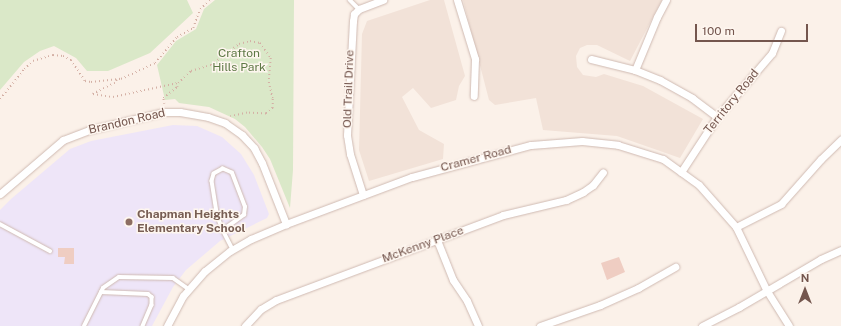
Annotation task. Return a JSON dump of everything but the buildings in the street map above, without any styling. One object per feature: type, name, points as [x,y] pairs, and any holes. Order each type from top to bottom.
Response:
[{"type":"street","points":[[359,9],[383,0]]},
{"type":"street","points":[[457,0],[475,59],[474,96]]},
{"type":"street","points":[[635,70],[656,17],[666,0]]},
{"type":"street","name":"Old Trail Drive","points":[[359,9],[354,14],[353,21],[347,135],[350,154],[363,195]]},
{"type":"street","name":"Territory Road","points":[[681,172],[717,117],[772,53],[781,32]]},
{"type":"street","points":[[591,59],[635,70],[660,80],[692,98],[717,117]]},
{"type":"street","name":"Brandon Road","points":[[0,194],[38,159],[63,140],[89,130],[164,112],[198,114],[225,124],[242,135],[254,148],[262,163],[286,224]]},
{"type":"street","points":[[736,228],[781,204],[821,159],[841,140]]},
{"type":"street","name":"Cramer Road","points":[[167,326],[183,296],[205,271],[233,250],[251,239],[286,224],[412,177],[531,145],[582,141],[618,145],[663,159],[709,196],[736,228],[767,291],[789,326]]},
{"type":"street","name":"McKenny Place","points":[[244,326],[261,309],[276,300],[503,216],[566,200],[583,192],[593,185],[603,172]]},
{"type":"street","points":[[438,240],[453,280],[467,301],[478,326]]},
{"type":"street","points":[[702,326],[767,291],[821,259],[841,250]]},
{"type":"street","points":[[540,326],[625,294],[675,267]]},
{"type":"lane","points":[[350,0],[359,9]]},
{"type":"lane","points":[[223,230],[244,215],[245,207],[232,173],[223,169],[214,174],[212,181],[218,217],[223,230],[233,250]]},
{"type":"lane","points":[[0,224],[50,251]]},
{"type":"lane","points":[[84,326],[101,292],[111,281],[119,277],[173,278],[189,289]]},
{"type":"lane","points":[[101,292],[148,294],[152,297],[152,305],[143,326]]},
{"type":"path","points":[[178,83],[113,96],[93,94],[117,80],[155,63],[176,37],[193,28],[200,9],[210,0]]},
{"type":"path","points":[[164,112],[163,98],[191,71],[211,65],[239,44],[250,42],[260,43],[265,47],[271,58],[269,82],[273,99],[273,108],[266,114],[247,113],[233,116],[225,124]]},
{"type":"path","points":[[0,99],[24,69],[33,61],[53,55],[63,56],[72,60],[85,81],[117,80]]},
{"type":"shaded area","points":[[430,0],[444,0],[465,76],[459,86],[456,100],[431,108],[413,88],[402,97],[419,130],[444,144],[443,159],[369,181],[359,150],[362,34],[367,21]]},
{"type":"shaded area","points":[[463,0],[662,0],[630,61],[597,45],[587,45],[580,48],[576,56],[577,67],[583,75],[596,77],[604,74],[643,86],[703,119],[680,158],[617,136],[543,130],[536,98],[495,105],[489,100]]},
{"type":"shaded area","name":"Chapman Heights Elementary School","points":[[173,125],[197,126],[222,137],[241,154],[254,175],[269,214],[267,218],[220,241],[186,270],[173,287],[152,326],[0,326],[0,210],[70,149],[91,141]]},
{"type":"green space","points":[[0,0],[187,0],[193,13],[150,53],[108,71],[87,71],[76,58],[54,46],[40,51],[24,62],[0,90]]},
{"type":"green space","name":"Crafton Hills Park","points":[[215,0],[294,0],[293,170],[290,208],[270,159],[245,127],[235,119],[209,107],[179,103],[175,99],[165,100],[157,65],[176,41],[196,29],[204,9]]},
{"type":"place","name":"Chapman Heights Elementary School","points":[[129,222]]}]
